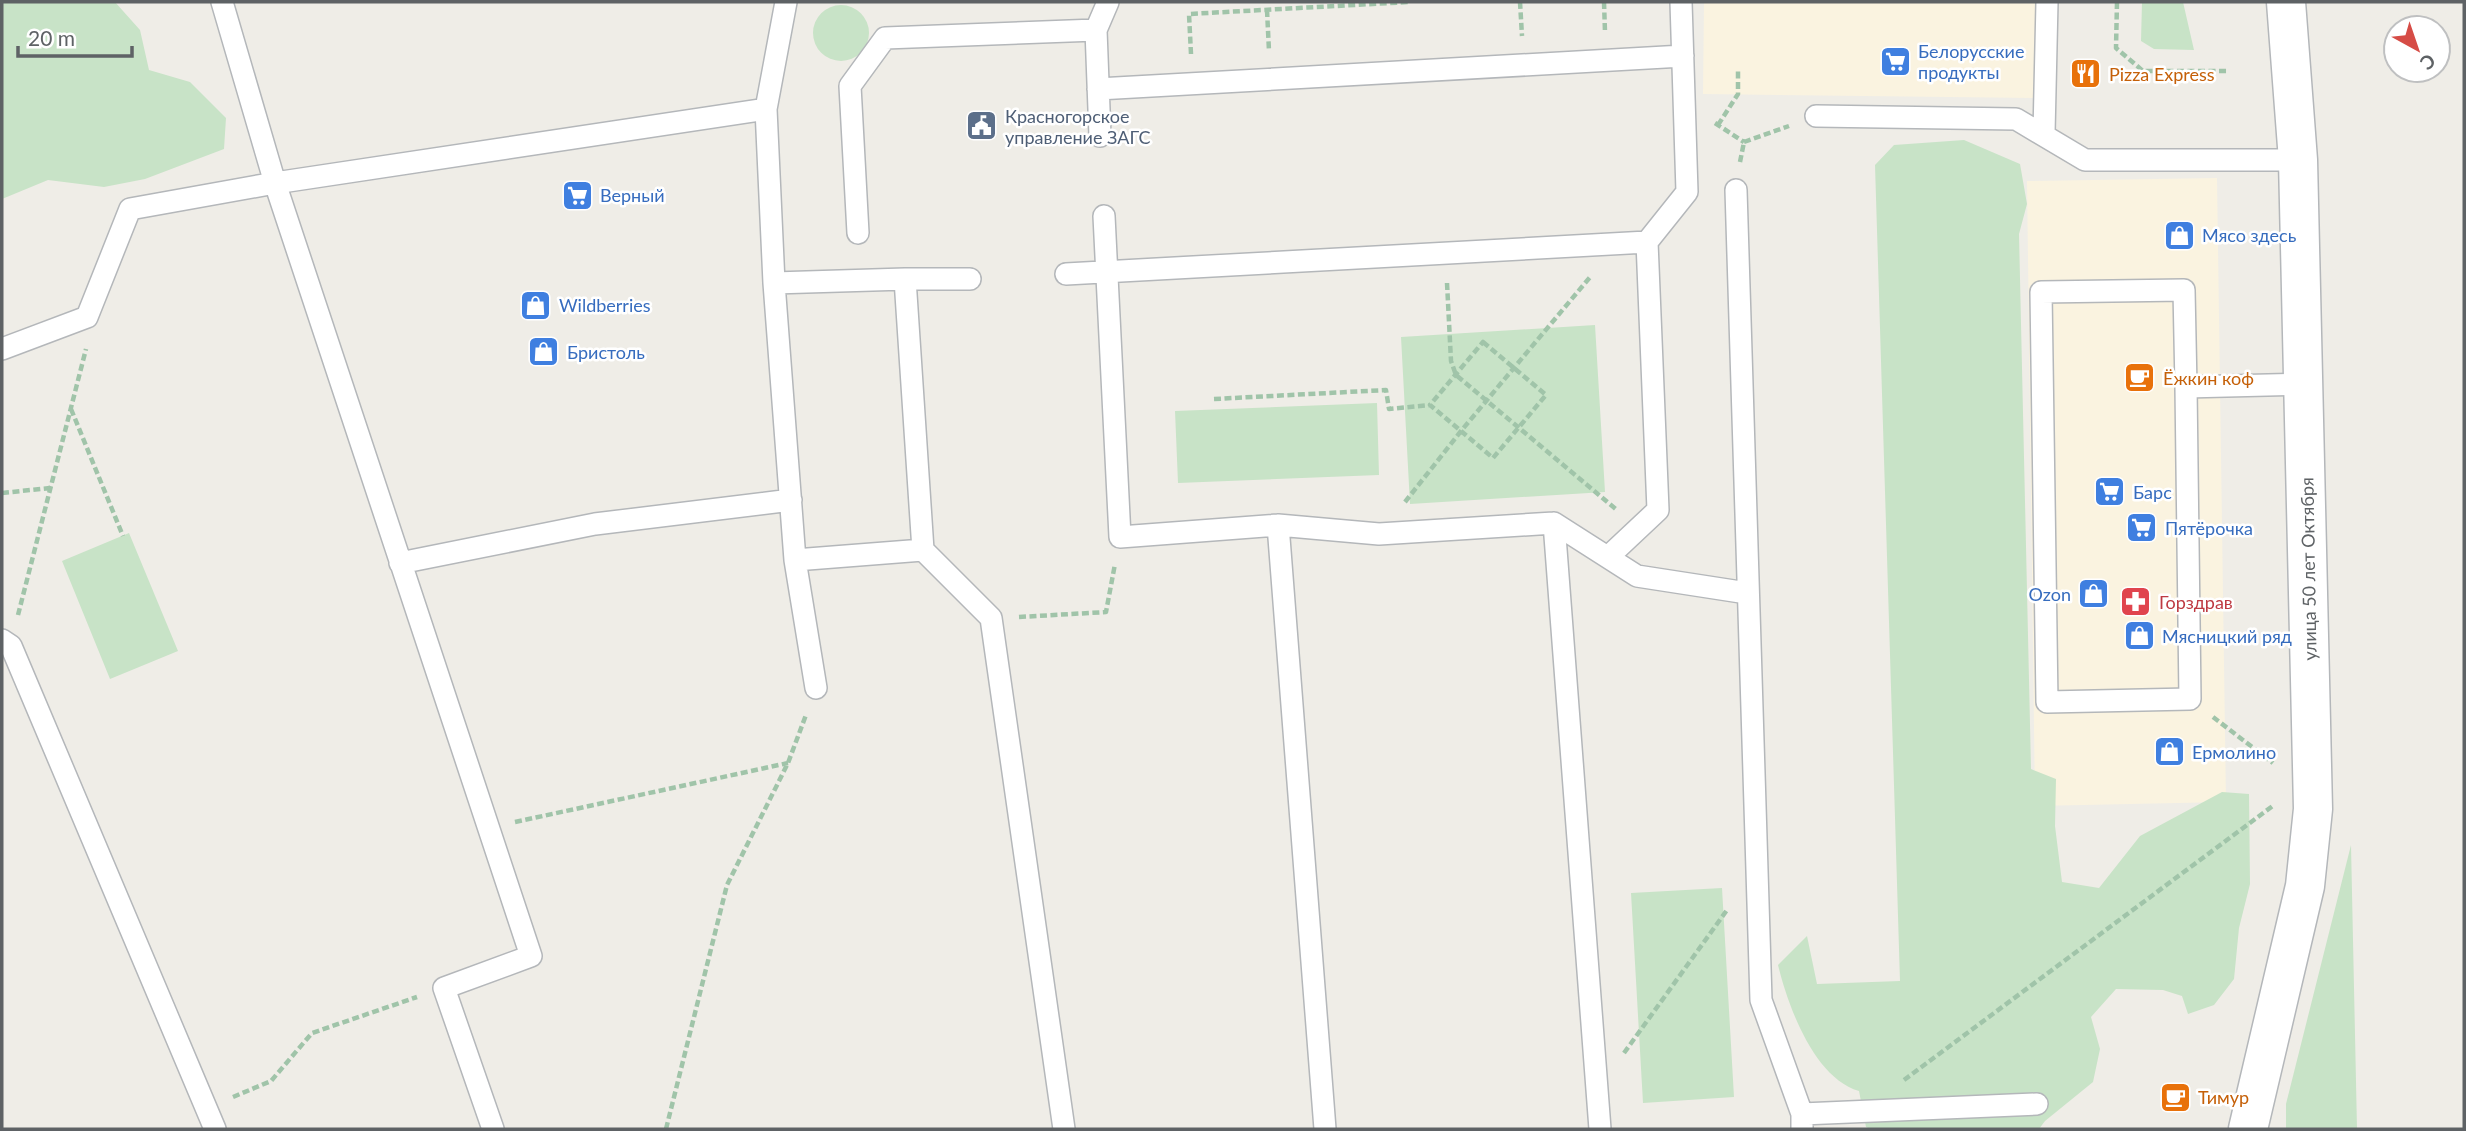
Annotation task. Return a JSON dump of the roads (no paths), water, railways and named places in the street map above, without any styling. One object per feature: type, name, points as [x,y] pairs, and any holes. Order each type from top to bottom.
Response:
[{"type":"street","name":"улица 50 лет Октября","points":[[2248,1129],[2305,886],[2313,809],[2298,160],[2286,2]]},
{"type":"lane","points":[[222,2],[275,183],[531,956],[444,988],[493,1129]]},
{"type":"lane","points":[[786,2],[765,108],[774,283],[795,560],[816,688]]},
{"type":"lane","points":[[1100,136],[1096,30],[1108,2]]},
{"type":"lane","points":[[1608,557],[1658,510],[1647,242],[1687,192],[1681,2]]},
{"type":"lane","points":[[2044,133],[2047,2]]},
{"type":"lane","points":[[858,233],[850,86],[886,38],[1096,30]]},
{"type":"lane","points":[[1098,89],[1683,55]]},
{"type":"lane","points":[[2,349],[87,317],[130,209],[275,183],[765,108]]},
{"type":"lane","points":[[1816,117],[2016,119],[2044,133],[2085,160],[2298,160]]},
{"type":"lane","points":[[1736,190],[1761,1000],[1802,1122],[1860,1112],[2037,1104]]},
{"type":"lane","points":[[1104,216],[1120,537],[1278,525],[1379,534],[1554,523],[1637,576],[1747,593]]},
{"type":"lane","points":[[1066,274],[1647,242]]},
{"type":"lane","points":[[905,279],[923,550],[990,618],[1064,1129]]},
{"type":"lane","points":[[774,283],[970,279]]},
{"type":"lane","points":[[2184,290],[2186,387],[2190,699],[2047,702],[2041,292],[2184,290]]},
{"type":"lane","points":[[2186,387],[2304,384]]},
{"type":"lane","points":[[400,562],[596,524],[791,500]]},
{"type":"lane","points":[[1554,523],[1600,1129]]},
{"type":"lane","points":[[1278,525],[1325,1129]]},
{"type":"lane","points":[[795,560],[923,550]]},
{"type":"lane","points":[[6,643],[215,1129]]},
{"type":"place","name":"Белорусские продукты","points":[[1895,61]]},
{"type":"place","name":"Pizza Express","points":[[2086,74]]},
{"type":"place","name":"Красногорское управление ЗАГС","points":[[982,126]]},
{"type":"place","name":"Верный","points":[[577,195]]},
{"type":"place","name":"Мясо здесь","points":[[2179,235]]},
{"type":"place","name":"Wildberries","points":[[536,305]]},
{"type":"place","name":"Бристоль","points":[[544,352]]},
{"type":"place","name":"Ёжкин коф","points":[[2140,378]]},
{"type":"place","name":"Барс","points":[[2110,492]]},
{"type":"place","name":"Пятёрочка","points":[[2142,528]]},
{"type":"place","name":"Ozon","points":[[2094,594]]},
{"type":"place","name":"Горздрав","points":[[2136,602]]},
{"type":"place","name":"Мясницкий ряд","points":[[2139,636]]},
{"type":"place","name":"Ермолино","points":[[2169,752]]},
{"type":"place","name":"Тимур","points":[[2175,1097]]}]
